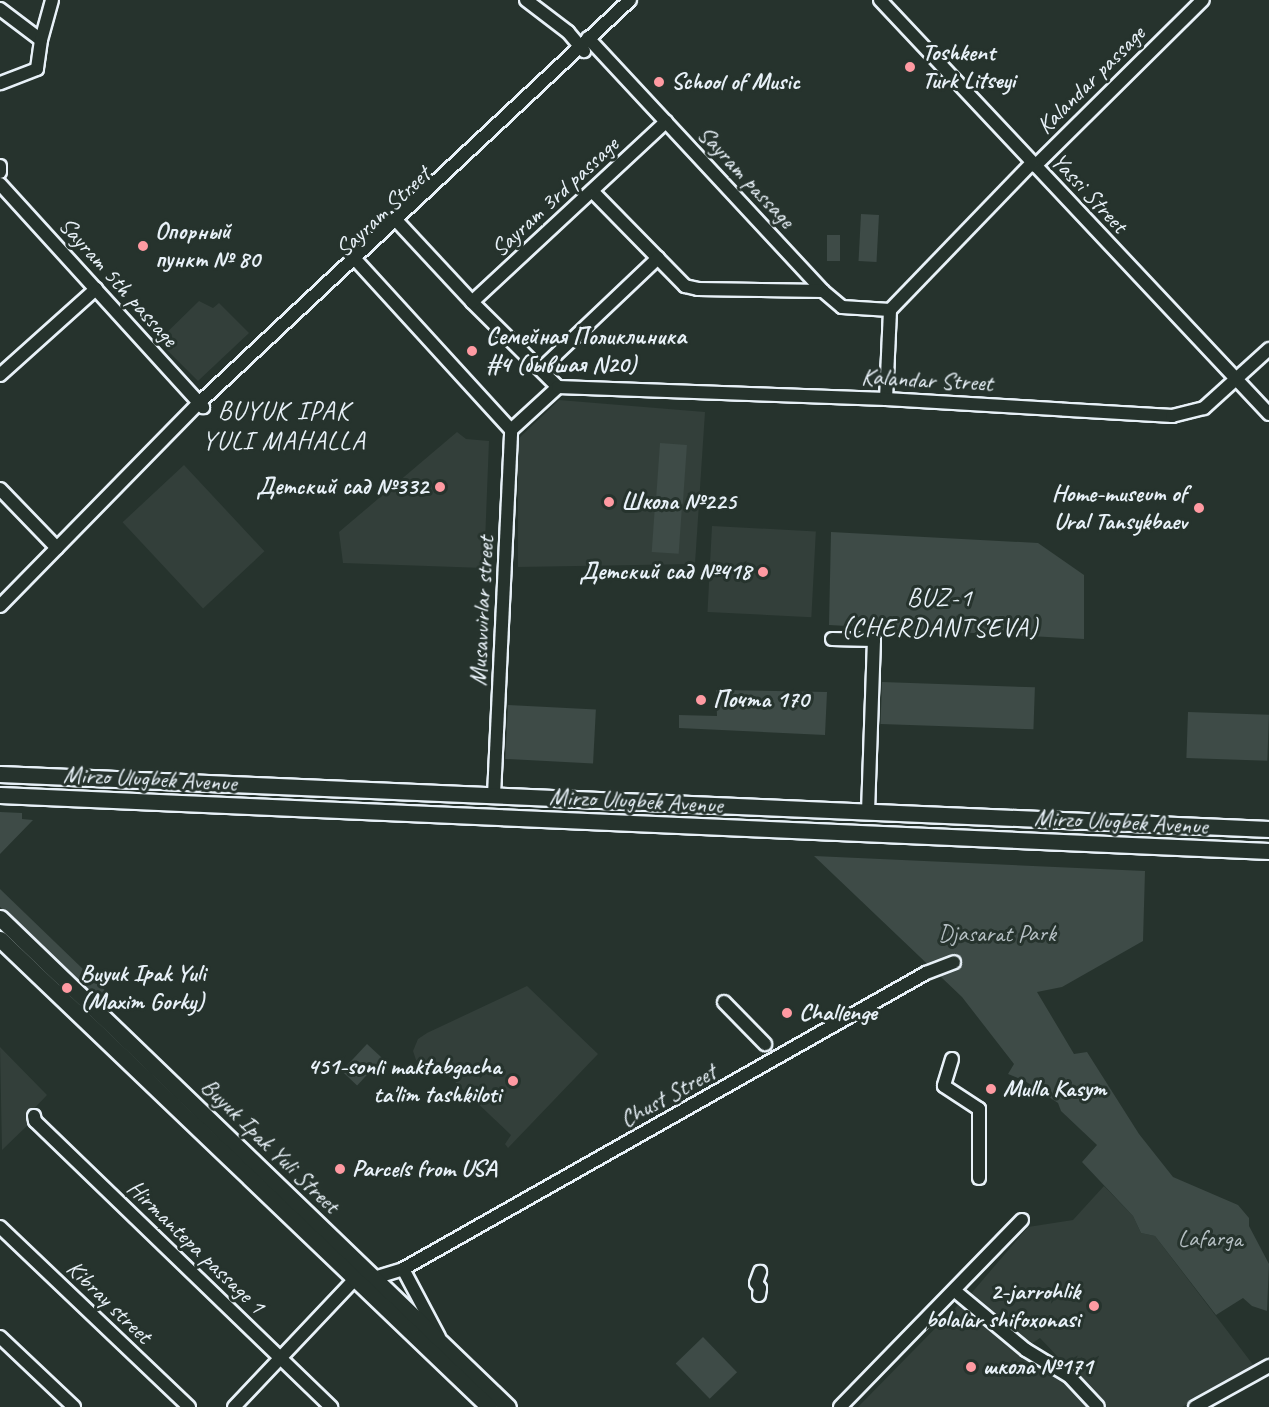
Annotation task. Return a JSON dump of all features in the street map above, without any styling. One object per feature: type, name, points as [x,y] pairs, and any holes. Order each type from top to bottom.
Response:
[{"type":"main road","name":"Mirzo Ulugbek Avenue","points":[[0,772],[1269,829]]},
{"type":"main road","name":"Mirzo Ulugbek Avenue","points":[[0,795],[1269,851]]},
{"type":"main road","points":[[558,820],[560,798]]},
{"type":"main road","name":"Buyuk Ipak Yuli Street","points":[[0,918],[64,990],[508,1407]]},
{"type":"main road","name":"Buyuk Ipak Yuli Street","points":[[0,939],[113,1026],[363,1272],[489,1407]]},
{"type":"street","points":[[0,83],[37,69],[41,40],[52,0]]},
{"type":"street","name":"Sayram passage","points":[[526,0],[587,45],[666,123],[823,291],[842,307],[890,310]]},
{"type":"street","name":"Sayram Street","points":[[0,606],[152,453],[587,45],[630,0]]},
{"type":"street","name":"Sayram Street","points":[[587,45],[641,0]]},
{"type":"street","name":"Yassi Street","points":[[880,0],[1269,414]]},
{"type":"street","name":"Kalandar passage","points":[[890,310],[1033,164],[1203,0]]},
{"type":"street","points":[[0,9],[41,40]]},
{"type":"street","name":"Sayram 3rd passage","points":[[471,302],[666,123]]},
{"type":"street","points":[[0,166],[0,172]]},
{"type":"street","name":"Sayram 5th passage","points":[[0,184],[201,406]]},
{"type":"street","points":[[592,192],[681,284],[693,288],[823,291]]},
{"type":"street","points":[[356,260],[511,430],[558,387],[542,368],[471,302],[398,222]]},
{"type":"street","points":[[542,368],[658,258]]},
{"type":"street","points":[[0,375],[96,289]]},
{"type":"street","points":[[886,399],[890,310]]},
{"type":"street","name":"Kalandar Street","points":[[558,387],[886,399],[1173,416],[1204,408],[1269,349]]},
{"type":"street","name":"Musavvirlar street","points":[[494,795],[511,430]]},
{"type":"street","points":[[0,489],[57,548]]},
{"type":"street","points":[[832,639],[874,640],[868,812]]},
{"type":"street","name":"Chust Street","points":[[363,1272],[404,1269],[926,973],[944,968],[954,962]]},
{"type":"street","points":[[724,1002],[765,1044]]},
{"type":"street","points":[[952,1059],[944,1086],[979,1109],[980,1178]]},
{"type":"street","name":"Hirmantepa passage 1","points":[[34,1116],[36,1121],[331,1407]]},
{"type":"street","points":[[840,1407],[1022,1220]]},
{"type":"street","name":"Kibray street","points":[[0,1227],[189,1407]]},
{"type":"street","points":[[404,1269],[443,1344]]},
{"type":"street","points":[[234,1407],[363,1272]]},
{"type":"street","points":[[759,1295],[760,1288],[756,1283],[760,1272]]},
{"type":"street","points":[[955,1291],[1026,1350],[1069,1376],[1098,1407]]},
{"type":"street","points":[[0,1337],[74,1407]]},
{"type":"street","points":[[1195,1407],[1269,1366]]},
{"type":"shaded area","points":[[199,301],[213,308],[219,303],[249,333],[198,381],[158,341]]},
{"type":"shaded area","name":"Школа №225","points":[[559,400],[705,412],[695,564],[518,567],[518,439]]},
{"type":"shaded area","name":"Детский сад №332","points":[[457,432],[466,439],[489,441],[484,568],[343,563],[339,532]]},
{"type":"shaded area","points":[[184,465],[264,551],[203,609],[123,522]]},
{"type":"shaded area","name":"Детский сад №418","points":[[712,526],[816,531],[811,617],[707,612]]},
{"type":"shaded area","name":"451-sonli maktabgacha ta'lim tashkiloti","points":[[527,986],[598,1054],[508,1148],[505,1144],[511,1135],[431,1059],[423,1066],[416,1060],[413,1051],[418,1039],[427,1033]]},
{"type":"shaded area","points":[[0,1047],[47,1095],[29,1114],[31,1122],[2,1150]]},
{"type":"shaded area","name":"2-jarrohlik bolalar shifoxonasi","points":[[1104,1186],[1133,1216],[1141,1233],[1155,1236],[1254,1366],[1182,1407],[1105,1407],[1040,1338],[1027,1347],[969,1296],[1028,1227],[1073,1220]]},
{"type":"shaded area","name":"школа №171","points":[[960,1303],[1020,1352],[1069,1383],[1089,1407],[858,1407]]},
{"type":"green space","points":[[861,214],[879,215],[877,262],[859,261]]},
{"type":"green space","points":[[827,235],[840,235],[840,261],[827,261]]},
{"type":"green space","points":[[660,443],[687,445],[683,504],[656,502]]},
{"type":"green space","points":[[655,505],[682,507],[679,554],[652,552]]},
{"type":"green space","points":[[831,532],[1038,543],[1084,575],[1084,639],[829,625]]},
{"type":"green space","points":[[882,682],[1035,687],[1033,729],[881,724]]},
{"type":"green space","points":[[716,690],[827,692],[825,735],[679,728],[679,715],[717,716]]},
{"type":"green space","points":[[508,705],[596,710],[593,764],[505,759]]},
{"type":"green space","points":[[1188,712],[1269,715],[1267,761],[1186,758]]},
{"type":"green space","points":[[0,812],[22,813],[22,819],[33,820],[0,854]]},
{"type":"green space","points":[[814,856],[1145,871],[1143,941],[1062,987],[1037,992],[1074,1054],[1087,1052],[1139,1134],[1173,1177],[1238,1205],[1249,1218],[1249,1226],[1269,1264],[1267,1311],[1252,1306],[1243,1298],[1216,1315],[1155,1236],[1141,1233],[1133,1216],[1082,1162],[1097,1145],[1061,1111],[1058,1103],[1025,1081],[1008,1074],[1014,1064],[962,997]]},
{"type":"green space","points":[[0,889],[106,991],[97,1000],[0,907]]},
{"type":"green space","points":[[367,1044],[382,1058],[357,1085],[342,1071]]},
{"type":"green space","points":[[703,1337],[737,1372],[710,1399],[676,1363]]},
{"type":"place","name":"Toshkent Turk Litseyi","points":[[910,67]]},
{"type":"place","name":"School of Music","points":[[659,82]]},
{"type":"place","name":"Опорный пункт № 80","points":[[143,246]]},
{"type":"place","name":"Семейная Поликлиника #4 (бывшая N20)","points":[[472,351]]},
{"type":"place","name":"Детский сад №332","points":[[440,487]]},
{"type":"place","name":"Школа №225","points":[[609,502]]},
{"type":"place","name":"Home-museum of Ural Tansykbaev","points":[[1199,508]]},
{"type":"place","name":"Детский сад №418","points":[[763,572]]},
{"type":"place","name":"Почта 170","points":[[701,700]]},
{"type":"place","name":"Buyuk Ipak Yuli (Maxim Gorky)","points":[[67,988]]},
{"type":"place","name":"Challenge","points":[[787,1013]]},
{"type":"place","name":"451-sonli maktabgacha ta'lim tashkiloti","points":[[513,1081]]},
{"type":"place","name":"Mulla Kasym","points":[[991,1089]]},
{"type":"place","name":"Parcels from USA","points":[[340,1169]]},
{"type":"place","name":"2-jarrohlik bolalar shifoxonasi","points":[[1094,1306]]},
{"type":"place","name":"школа №171","points":[[971,1367]]},
{"type":"district","name":"BUYUK IPAK YULI MAHALLA","points":[[284,426]]},
{"type":"district","name":"BUZ-1 (CHERDANTSEVA)","points":[[940,613]]},
{"type":"park label","name":"Djasarat Park","points":[[997,934]]},
{"type":"park label","name":"Lafarga","points":[[1210,1239]]}]
